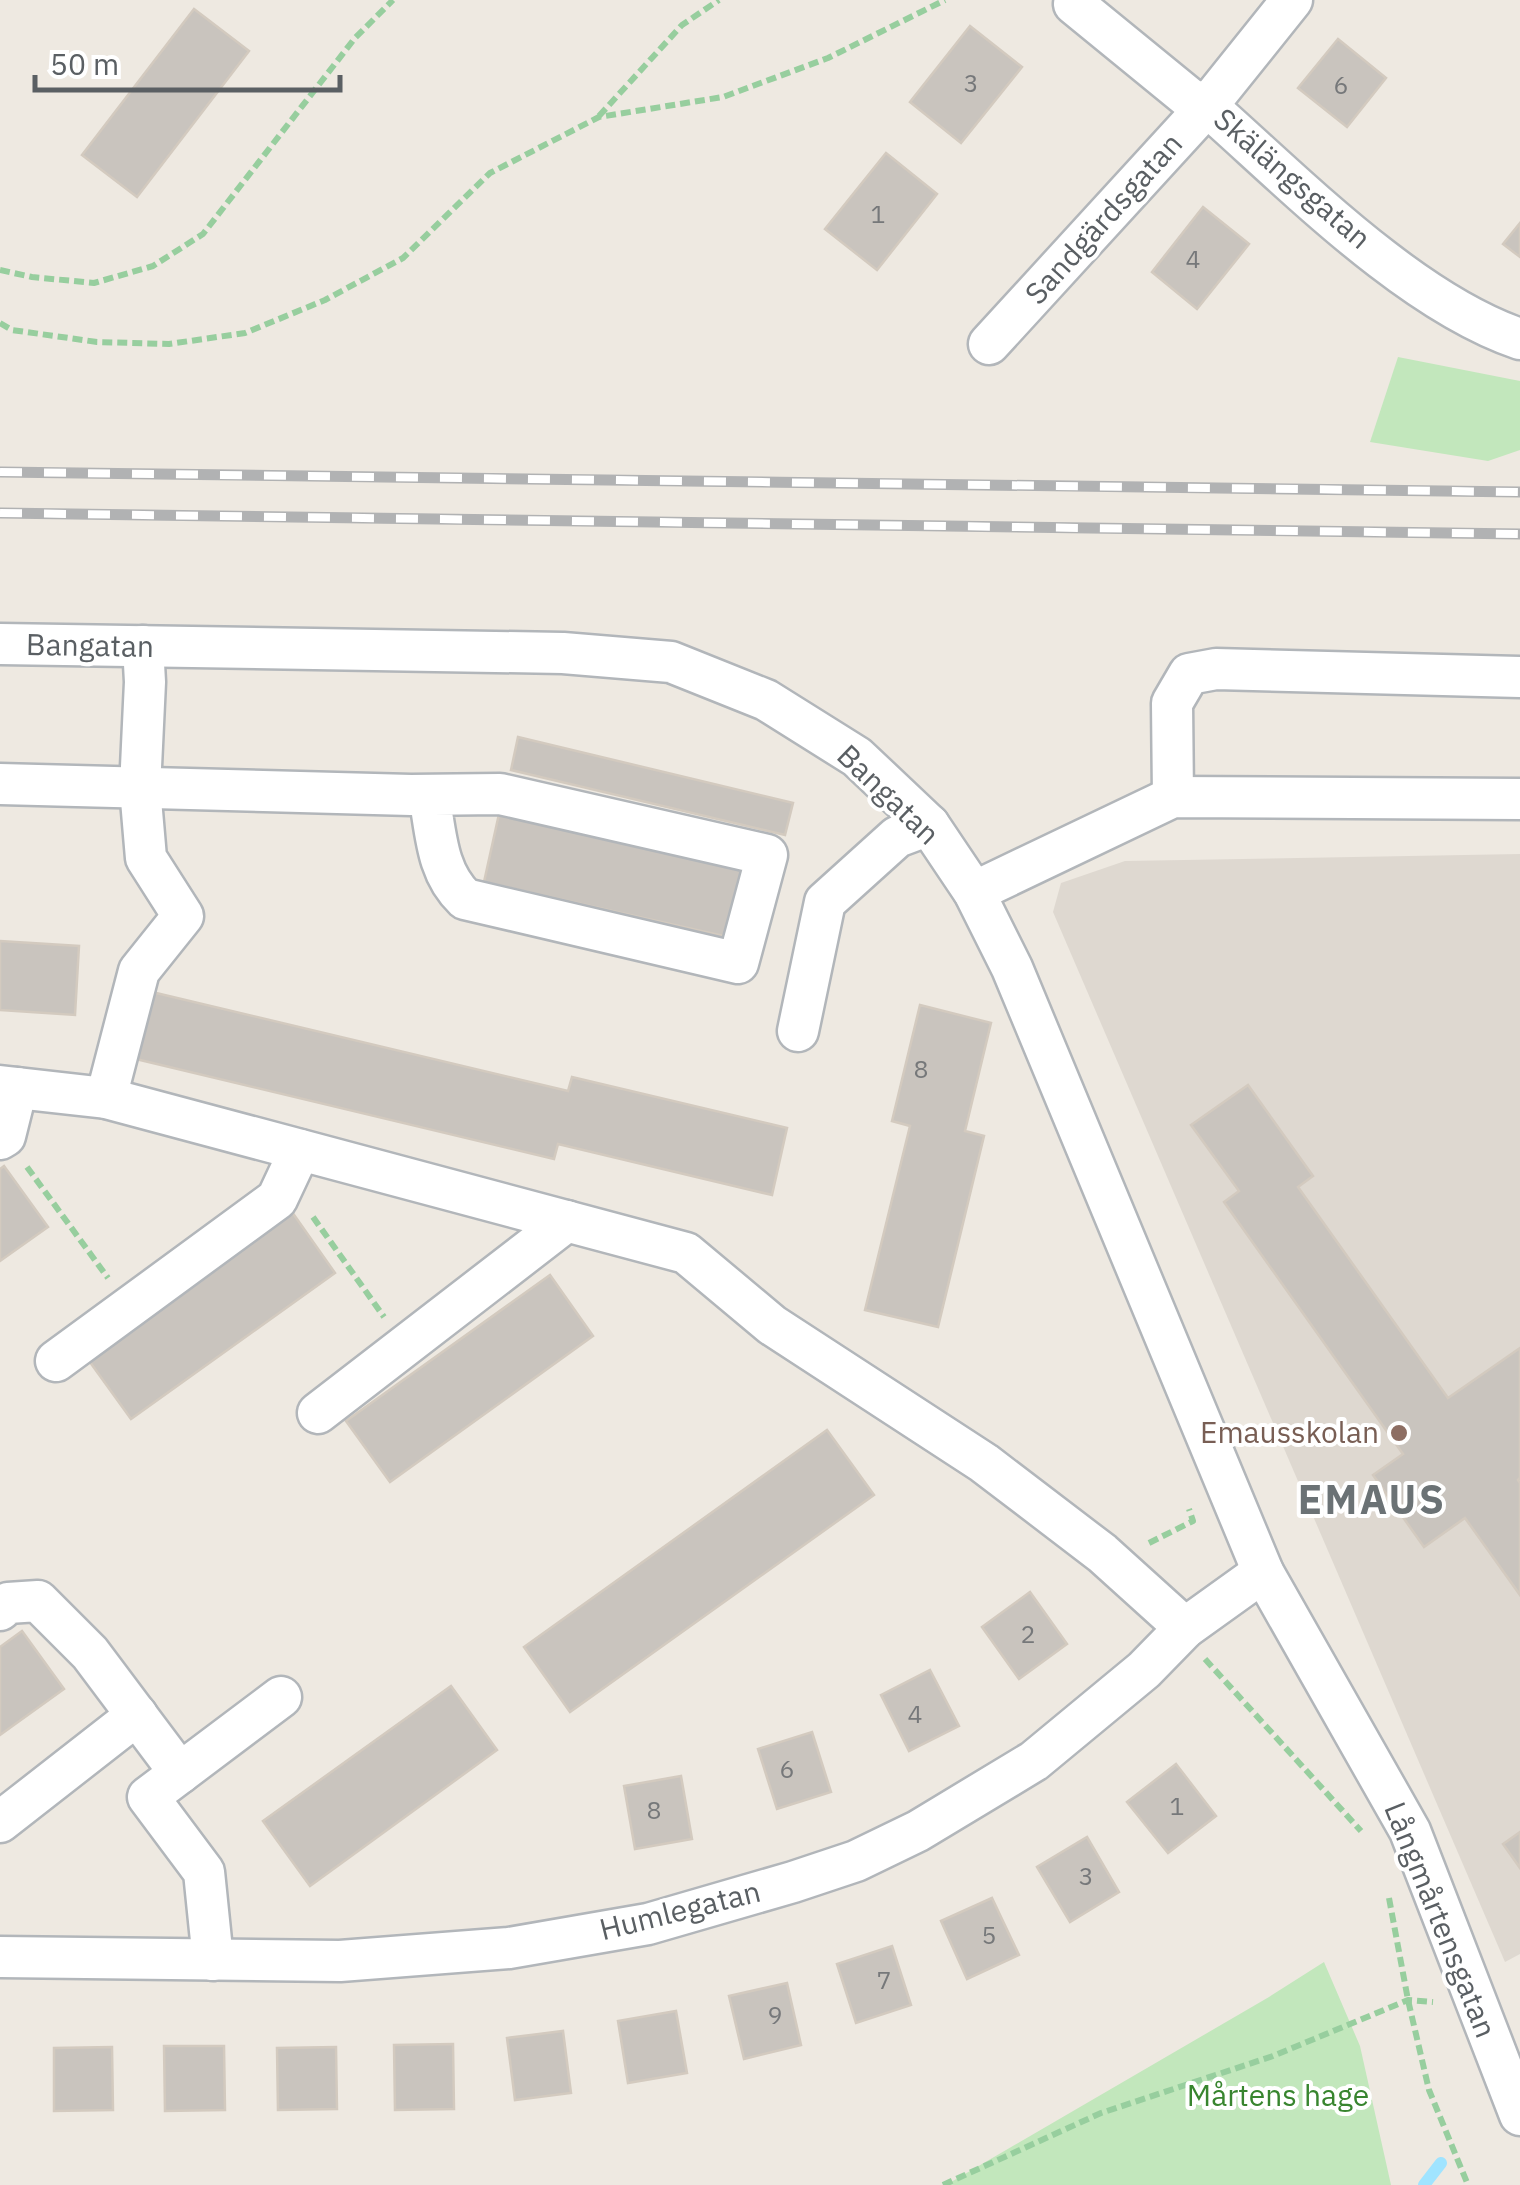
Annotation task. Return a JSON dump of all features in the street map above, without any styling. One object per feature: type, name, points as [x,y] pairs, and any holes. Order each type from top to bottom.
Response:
[{"type":"street","name":"Sandgärdsgatan","points":[[990,344],[1207,106],[1292,0]]},
{"type":"street","name":"Skälängsgatan","points":[[1074,4],[1189,98],[1207,106],[1404,275],[1454,308],[1520,338]]},
{"type":"street","name":"Bangatan","points":[[0,644],[564,653],[671,662],[766,700],[856,756],[928,825],[974,892],[1012,968],[1263,1572]]},
{"type":"street","points":[[106,1098],[139,970],[182,916],[146,858],[140,788],[145,682],[142,646]]},
{"type":"street","points":[[1173,798],[1172,703],[1189,674],[1216,669],[1520,677]]},
{"type":"street","points":[[0,784],[500,794],[767,855],[738,964],[465,899],[450,885],[440,860],[429,795]]},
{"type":"street","points":[[974,892],[1173,798],[1520,799]]},
{"type":"street","points":[[798,1030],[825,902],[896,837],[928,825]]},
{"type":"street","points":[[2,1138],[9,1087],[106,1098],[293,1165],[567,1221],[686,1253],[772,1325],[984,1463],[1102,1553],[1185,1628]]},
{"type":"street","points":[[56,1361],[277,1199],[293,1165]]},
{"type":"street","points":[[318,1413],[567,1221]]},
{"type":"street","name":"Humlegatan","points":[[0,1958],[340,1961],[509,1948],[648,1924],[856,1861],[918,1831],[1034,1761],[1144,1670],[1185,1628],[1263,1572]]},
{"type":"street","name":"Långmårtensgatan","points":[[1263,1572],[1410,1830],[1520,2115]]},
{"type":"street","points":[[0,1610],[8,1604],[38,1601],[90,1653],[180,1773]]},
{"type":"street","points":[[213,1960],[204,1872],[148,1797],[281,1697]]},
{"type":"street","points":[[0,1822],[137,1715]]},
{"type":"path","points":[[0,270],[94,283],[153,266],[202,234],[355,38],[394,0]]},
{"type":"path","points":[[598,117],[682,25],[720,0]]},
{"type":"path","points":[[0,324],[12,330],[97,342],[169,344],[245,333],[326,300],[403,258],[490,174],[598,117],[722,97],[828,58],[945,0]]},
{"type":"path","points":[[2,1138],[130,1307]]},
{"type":"path","points":[[293,1165],[405,1346]]},
{"type":"path","points":[[1185,1628],[1203,1656],[1366,1837]]},
{"type":"path","points":[[1384,1886],[1391,1903],[1429,2090],[1468,2185]]},
{"type":"path","points":[[943,2185],[1100,2113],[1274,2056],[1408,2000]]},
{"type":"shaded area","name":"Emausskolan","points":[[1520,854],[1520,1954],[1505,1962],[1053,912],[1061,883],[1125,861]]},
{"type":"green space","points":[[1398,357],[1520,381],[1520,450],[1488,461],[1370,442]]},
{"type":"green space","name":"Mårtens hage","points":[[1324,1962],[1360,2046],[1391,2185],[946,2185],[1269,1997]]},
{"type":"building","points":[[194,9],[249,51],[137,197],[82,155]]},
{"type":"building","points":[[970,26],[1022,67],[961,143],[910,102]]},
{"type":"building","points":[[1338,39],[1386,78],[1347,127],[1298,88]]},
{"type":"building","points":[[886,153],[937,194],[877,270],[825,229]]},
{"type":"building","points":[[1203,207],[1249,244],[1197,309],[1152,272]]},
{"type":"building","points":[[1520,223],[1520,257],[1503,244]]},
{"type":"building","points":[[518,737],[793,803],[785,835],[511,770]]},
{"type":"building","points":[[499,814],[744,868],[728,937],[484,882]]},
{"type":"building","points":[[0,941],[79,946],[75,1015],[0,1010]]},
{"type":"building","points":[[152,992],[568,1091],[572,1077],[787,1128],[772,1195],[558,1144],[554,1159],[136,1059]]},
{"type":"building","points":[[920,1005],[991,1023],[965,1131],[984,1136],[938,1327],[865,1310],[910,1126],[892,1121]]},
{"type":"building","points":[[1248,1085],[1313,1176],[1298,1187],[1448,1398],[1520,1348],[1520,1595],[1465,1518],[1424,1547],[1373,1475],[1403,1454],[1224,1202],[1239,1191],[1191,1125]]},
{"type":"building","points":[[4,1166],[48,1227],[0,1261],[0,1169]]},
{"type":"building","points":[[292,1212],[335,1273],[131,1419],[87,1358]]},
{"type":"building","points":[[550,1275],[593,1336],[390,1482],[346,1421]]},
{"type":"building","points":[[827,1430],[874,1495],[570,1712],[524,1647]]},
{"type":"building","points":[[1030,1592],[1067,1644],[1019,1679],[982,1627]]},
{"type":"building","points":[[22,1631],[64,1689],[0,1735],[0,1647]]},
{"type":"building","points":[[930,1670],[959,1726],[909,1751],[881,1695]]},
{"type":"building","points":[[451,1686],[497,1750],[310,1886],[263,1821]]},
{"type":"building","points":[[812,1732],[831,1792],[777,1809],[758,1749]]},
{"type":"building","points":[[1176,1764],[1216,1816],[1168,1853],[1127,1802]]},
{"type":"building","points":[[681,1776],[692,1839],[635,1849],[624,1786]]},
{"type":"building","points":[[1520,1832],[1520,1868],[1503,1844]]},
{"type":"building","points":[[1087,1837],[1119,1892],[1070,1922],[1037,1867]]},
{"type":"building","points":[[992,1898],[1019,1955],[967,1979],[941,1921]]},
{"type":"building","points":[[892,1946],[911,2005],[856,2023],[837,1964]]},
{"type":"building","points":[[787,1983],[801,2045],[744,2059],[729,1996]]},
{"type":"building","points":[[676,2011],[687,2073],[628,2083],[618,2021]]},
{"type":"building","points":[[563,2031],[571,2093],[515,2100],[507,2038]]},
{"type":"building","points":[[453,2044],[454,2109],[395,2110],[394,2045]]},
{"type":"building","points":[[164,2046],[224,2046],[225,2110],[165,2111]]},
{"type":"building","points":[[112,2047],[113,2110],[54,2111],[54,2048]]},
{"type":"building","points":[[336,2047],[337,2109],[278,2110],[277,2048]]},
{"type":"waterway","points":[[1424,2185],[1441,2163]]},
{"type":"railway","points":[[0,472],[1520,492]]},
{"type":"railway","points":[[0,513],[1520,534]]},
{"type":"place","name":"Emausskolan","points":[[1399,1433]]},
{"type":"district","name":"EMAUS","points":[[1372,1500]]}]
